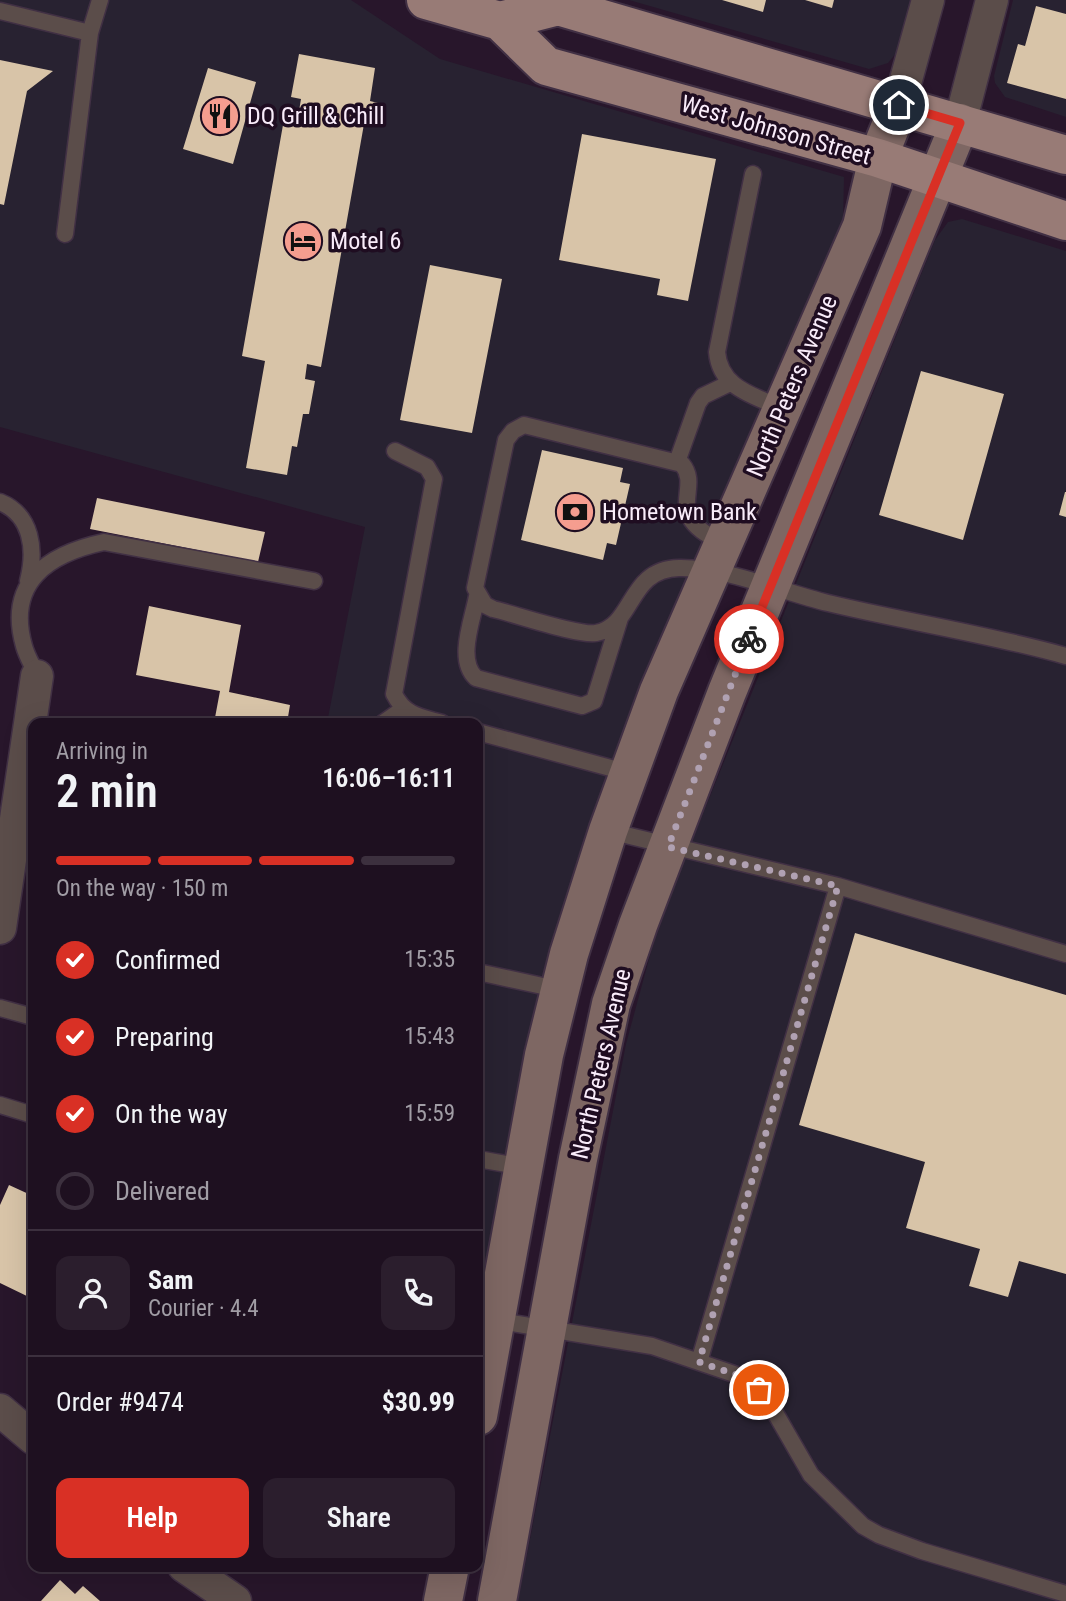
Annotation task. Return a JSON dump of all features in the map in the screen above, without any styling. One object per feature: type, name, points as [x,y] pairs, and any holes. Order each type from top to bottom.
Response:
[{"type":"main road","name":"West Johnson Street","points":[[426,0],[500,21],[546,66],[878,158],[1066,221]]},
{"type":"main road","points":[[500,21],[558,6],[1066,155]]},
{"type":"main road","name":"North Peters Avenue","points":[[483,1364],[487,1322],[523,1167],[544,1055],[608,831],[659,691],[862,226],[878,158],[899,105]]},
{"type":"main road","name":"North Peters Avenue","points":[[497,1601],[578,1159],[611,1003],[668,847],[770,588],[960,123]]},
{"type":"main road","points":[[443,1601],[449,1572]]},
{"type":"street","name":"North Peters Avenue","points":[[899,105],[928,0]]},
{"type":"street","name":"North Peters Avenue","points":[[960,123],[992,0]]},
{"type":"street","points":[[31,718],[37,676]]},
{"type":"street","points":[[1,921],[28,737]]},
{"type":"street","points":[[0,1410],[28,1434]]},
{"type":"street","points":[[193,1572],[235,1601]]},
{"type":"lane","points":[[65,234],[90,33],[100,0]]},
{"type":"lane","points":[[0,11],[90,33]]},
{"type":"lane","points":[[753,174],[717,352],[722,373],[730,383],[781,408]]},
{"type":"lane","points":[[677,462],[698,403],[703,396],[730,383]]},
{"type":"lane","points":[[718,557],[655,575],[639,585],[620,618],[594,701],[582,706],[476,678],[469,672],[466,657],[477,596],[475,588],[506,440],[518,427],[524,425],[677,462],[686,469],[685,501],[694,524],[718,557],[770,588],[1066,656]]},
{"type":"lane","points":[[396,451],[427,467],[434,479],[394,694],[403,709],[422,718]]},
{"type":"lane","points":[[0,502],[23,518],[27,526],[32,554],[22,598],[20,625],[26,652],[37,676]]},
{"type":"lane","points":[[28,580],[68,552],[104,542],[314,581]]},
{"type":"lane","points":[[477,596],[493,609],[592,634],[611,626],[620,618]]},
{"type":"lane","points":[[390,718],[403,709]]},
{"type":"lane","points":[[483,733],[629,773]]},
{"type":"lane","points":[[608,831],[838,886],[1066,954]]},
{"type":"lane","points":[[699,1362],[838,886]]},
{"type":"lane","points":[[483,973],[561,989]]},
{"type":"lane","points":[[0,1008],[28,1016]]},
{"type":"lane","points":[[0,1105],[28,1113]]},
{"type":"lane","points":[[483,1160],[523,1167]]},
{"type":"lane","points":[[487,1322],[549,1327],[652,1346],[737,1375],[759,1390],[776,1411],[787,1437],[811,1475],[849,1515],[871,1531],[922,1551],[1066,1594]]},
{"type":"shaded area","points":[[0,0],[351,0],[440,59],[844,177],[843,224],[659,691],[483,1298],[483,718],[328,718],[365,527],[0,427]]},
{"type":"shaded area","points":[[629,0],[911,0],[897,52],[888,63],[869,69]]},
{"type":"shaded area","points":[[1013,0],[1066,0],[1066,117],[1005,97],[995,83],[994,76]]},
{"type":"shaded area","points":[[962,219],[1066,251],[1066,1601],[518,1601],[626,1044],[652,948],[683,863],[935,240],[948,222]]},
{"type":"building","points":[[722,0],[766,0],[763,12]]},
{"type":"building","points":[[805,0],[834,0],[832,8]]},
{"type":"building","points":[[1036,6],[1066,14],[1066,99],[1007,83],[1018,44],[1025,46]]},
{"type":"building","name":"Motel 6","points":[[299,54],[375,68],[370,101],[378,103],[374,125],[364,124],[321,367],[307,364],[305,379],[315,381],[309,414],[303,414],[297,447],[292,446],[287,475],[246,468],[265,361],[242,356],[286,108],[299,111],[301,99],[291,97]]},
{"type":"building","points":[[0,60],[53,71],[27,91],[4,205],[0,204]]},
{"type":"building","name":"DQ Grill & Chill","points":[[208,68],[256,82],[233,164],[183,149]]},
{"type":"building","points":[[582,134],[716,159],[688,301],[657,295],[660,279],[559,260]]},
{"type":"building","points":[[430,265],[502,279],[472,433],[400,420]]},
{"type":"building","points":[[921,371],[1004,394],[963,540],[879,515]]},
{"type":"building","name":"Hometown Bank","points":[[542,450],[623,468],[620,482],[630,484],[616,545],[607,543],[603,560],[521,540]]},
{"type":"building","points":[[1066,492],[1066,517],[1059,515]]},
{"type":"building","points":[[97,498],[265,532],[258,562],[90,529]]},
{"type":"building","points":[[149,606],[241,625],[229,692],[290,705],[288,718],[215,718],[220,691],[136,675]]},
{"type":"building","points":[[855,933],[1066,995],[1066,1274],[1019,1261],[1008,1297],[969,1286],[980,1249],[906,1228],[925,1162],[799,1125]]},
{"type":"building","points":[[9,1185],[28,1194],[28,1297],[0,1283],[0,1205]]},
{"type":"building","points":[[60,1580],[75,1594],[83,1586],[100,1601],[41,1601]]},
{"type":"way so far","points":[[749,639],[668,847],[838,886],[699,1362],[737,1375],[759,1390]]},
{"type":"place","name":"DQ Grill & Chill","points":[[220,116]]},
{"type":"place","name":"Motel 6","points":[[303,241]]},
{"type":"place","name":"Hometown Bank","points":[[575,512]]},
{"type":"route","points":[[749,639],[960,123],[899,105]]}]
